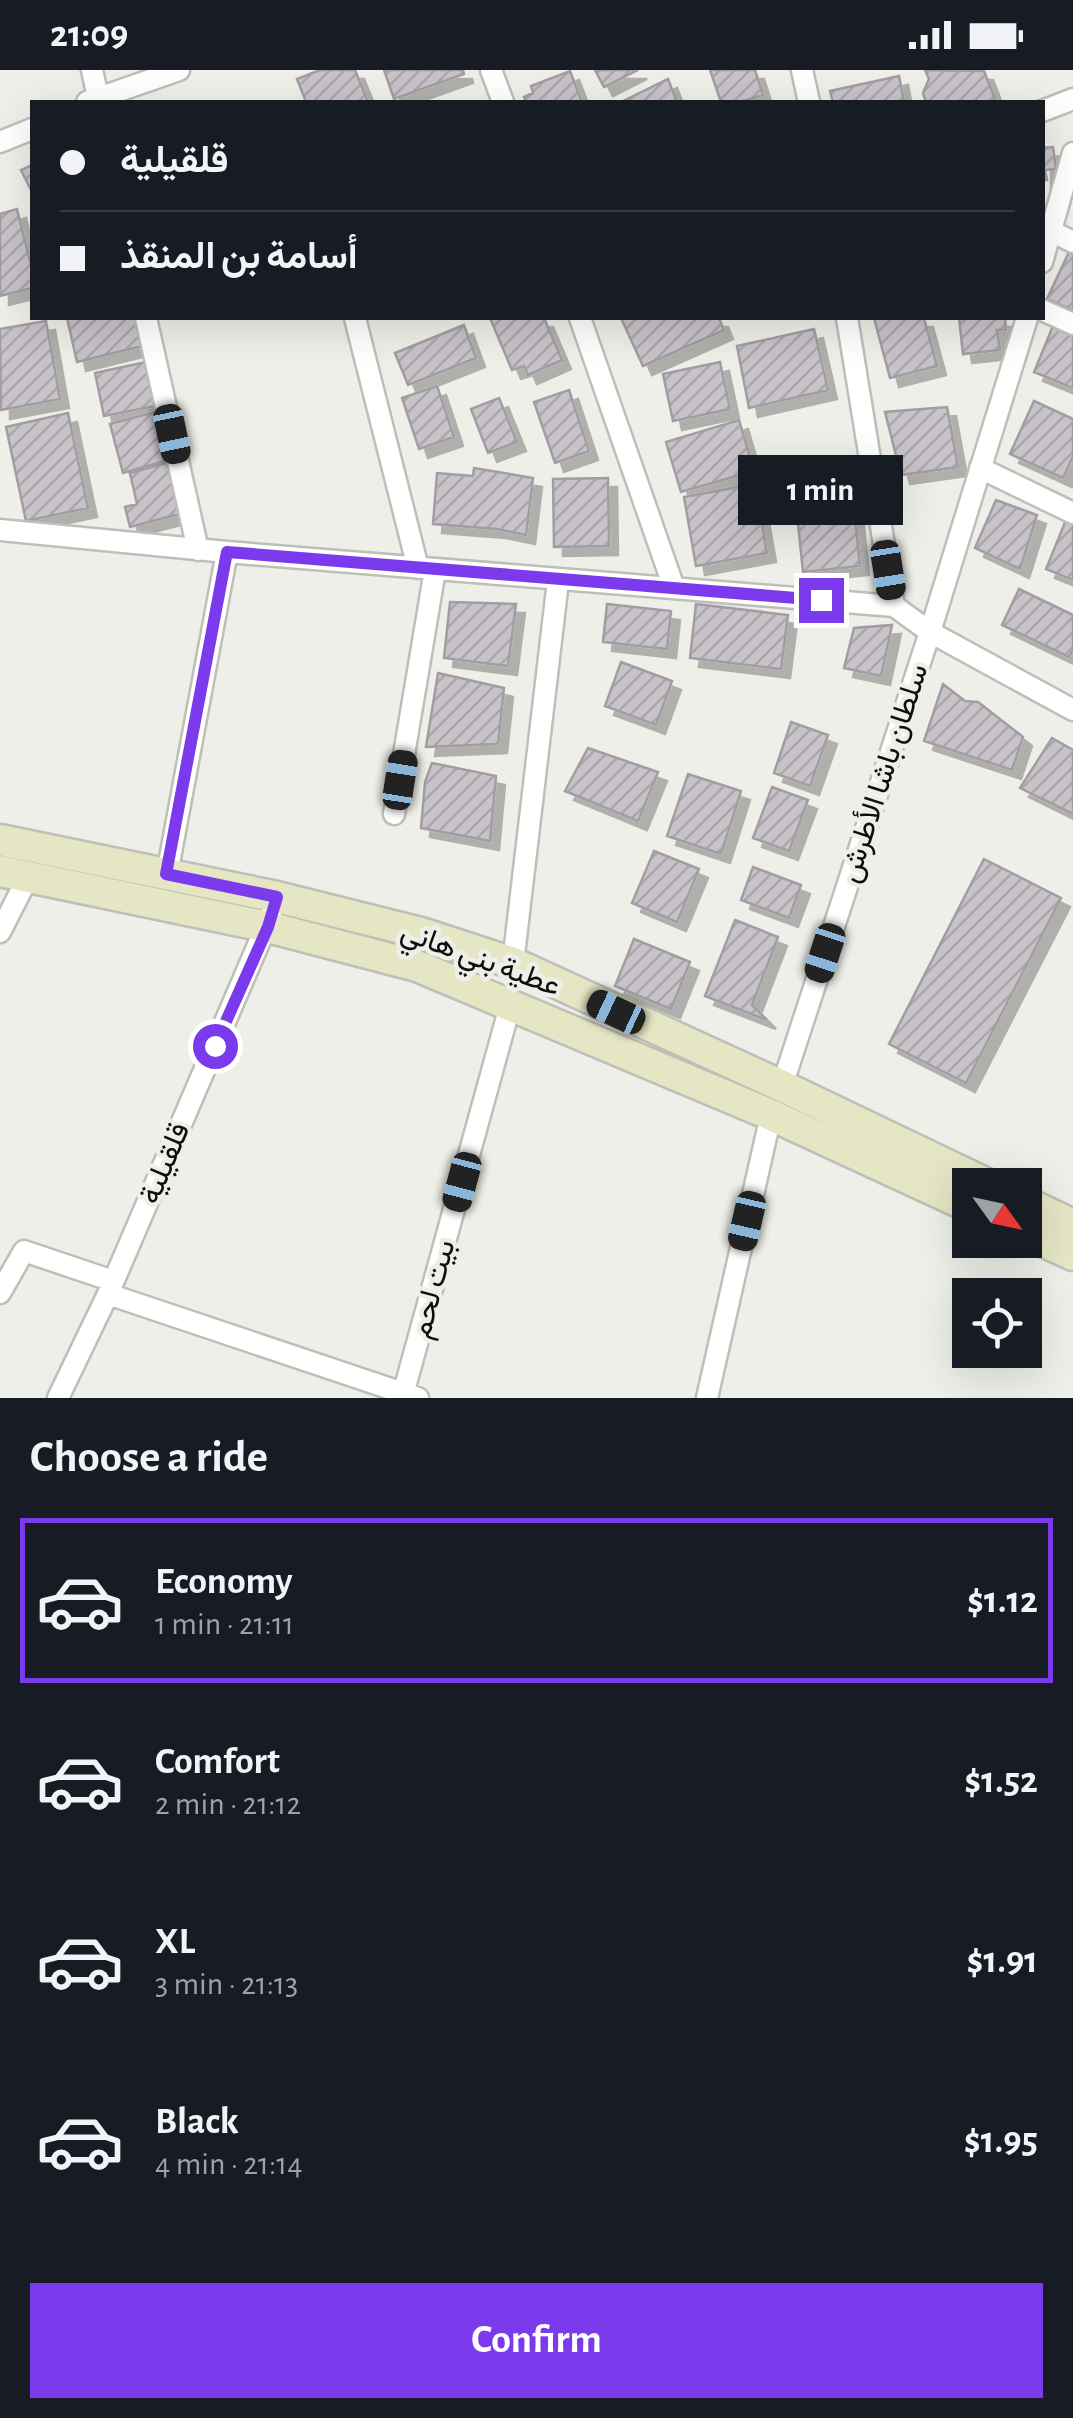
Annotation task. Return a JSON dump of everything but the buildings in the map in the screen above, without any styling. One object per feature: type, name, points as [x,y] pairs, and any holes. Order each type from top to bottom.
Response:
[{"type":"main road","name":"عطية بني هاني","points":[[0,840],[277,897],[421,933],[512,964],[953,1168]]},
{"type":"main road","points":[[14,874],[268,927],[417,966],[771,1115],[952,1199]]},
{"type":"main road","points":[[1042,1210],[1073,1226]]},
{"type":"main road","points":[[1042,1240],[1073,1255]]},
{"type":"street","points":[[92,70],[95,100]]},
{"type":"street","points":[[98,100],[179,70]]},
{"type":"street","points":[[491,70],[502,100]]},
{"type":"street","points":[[802,70],[809,100]]},
{"type":"street","points":[[1045,110],[1073,99]]},
{"type":"street","points":[[0,142],[30,129]]},
{"type":"street","points":[[1045,252],[1073,156]]},
{"type":"street","points":[[1051,231],[1073,242]]},
{"type":"street","points":[[1045,311],[1073,324]]},
{"type":"street","points":[[146,320],[198,550]]},
{"type":"street","points":[[356,320],[427,569],[394,814]]},
{"type":"street","points":[[581,320],[674,588]]},
{"type":"street","points":[[847,320],[894,606]]},
{"type":"street","name":"سلطان باشا الأطرش","points":[[782,1086],[930,632],[1025,320]]},
{"type":"street","points":[[980,468],[1073,512]]},
{"type":"street","points":[[0,530],[198,550],[894,606],[930,632],[1073,710]]},
{"type":"street","points":[[166,874],[227,552]]},
{"type":"street","points":[[512,964],[558,580]]},
{"type":"street","points":[[0,932],[14,874]]},
{"type":"street","name":"قلقيلية","points":[[58,1398],[111,1287],[268,927],[277,897]]},
{"type":"street","name":"بيت لحم","points":[[408,1396],[510,1006]]},
{"type":"street","points":[[707,1398],[771,1115]]},
{"type":"street","points":[[0,1293],[24,1251],[408,1396]]},
{"type":"route","points":[[215,1046],[268,927],[277,897],[166,874],[227,552],[821,600]]}]
